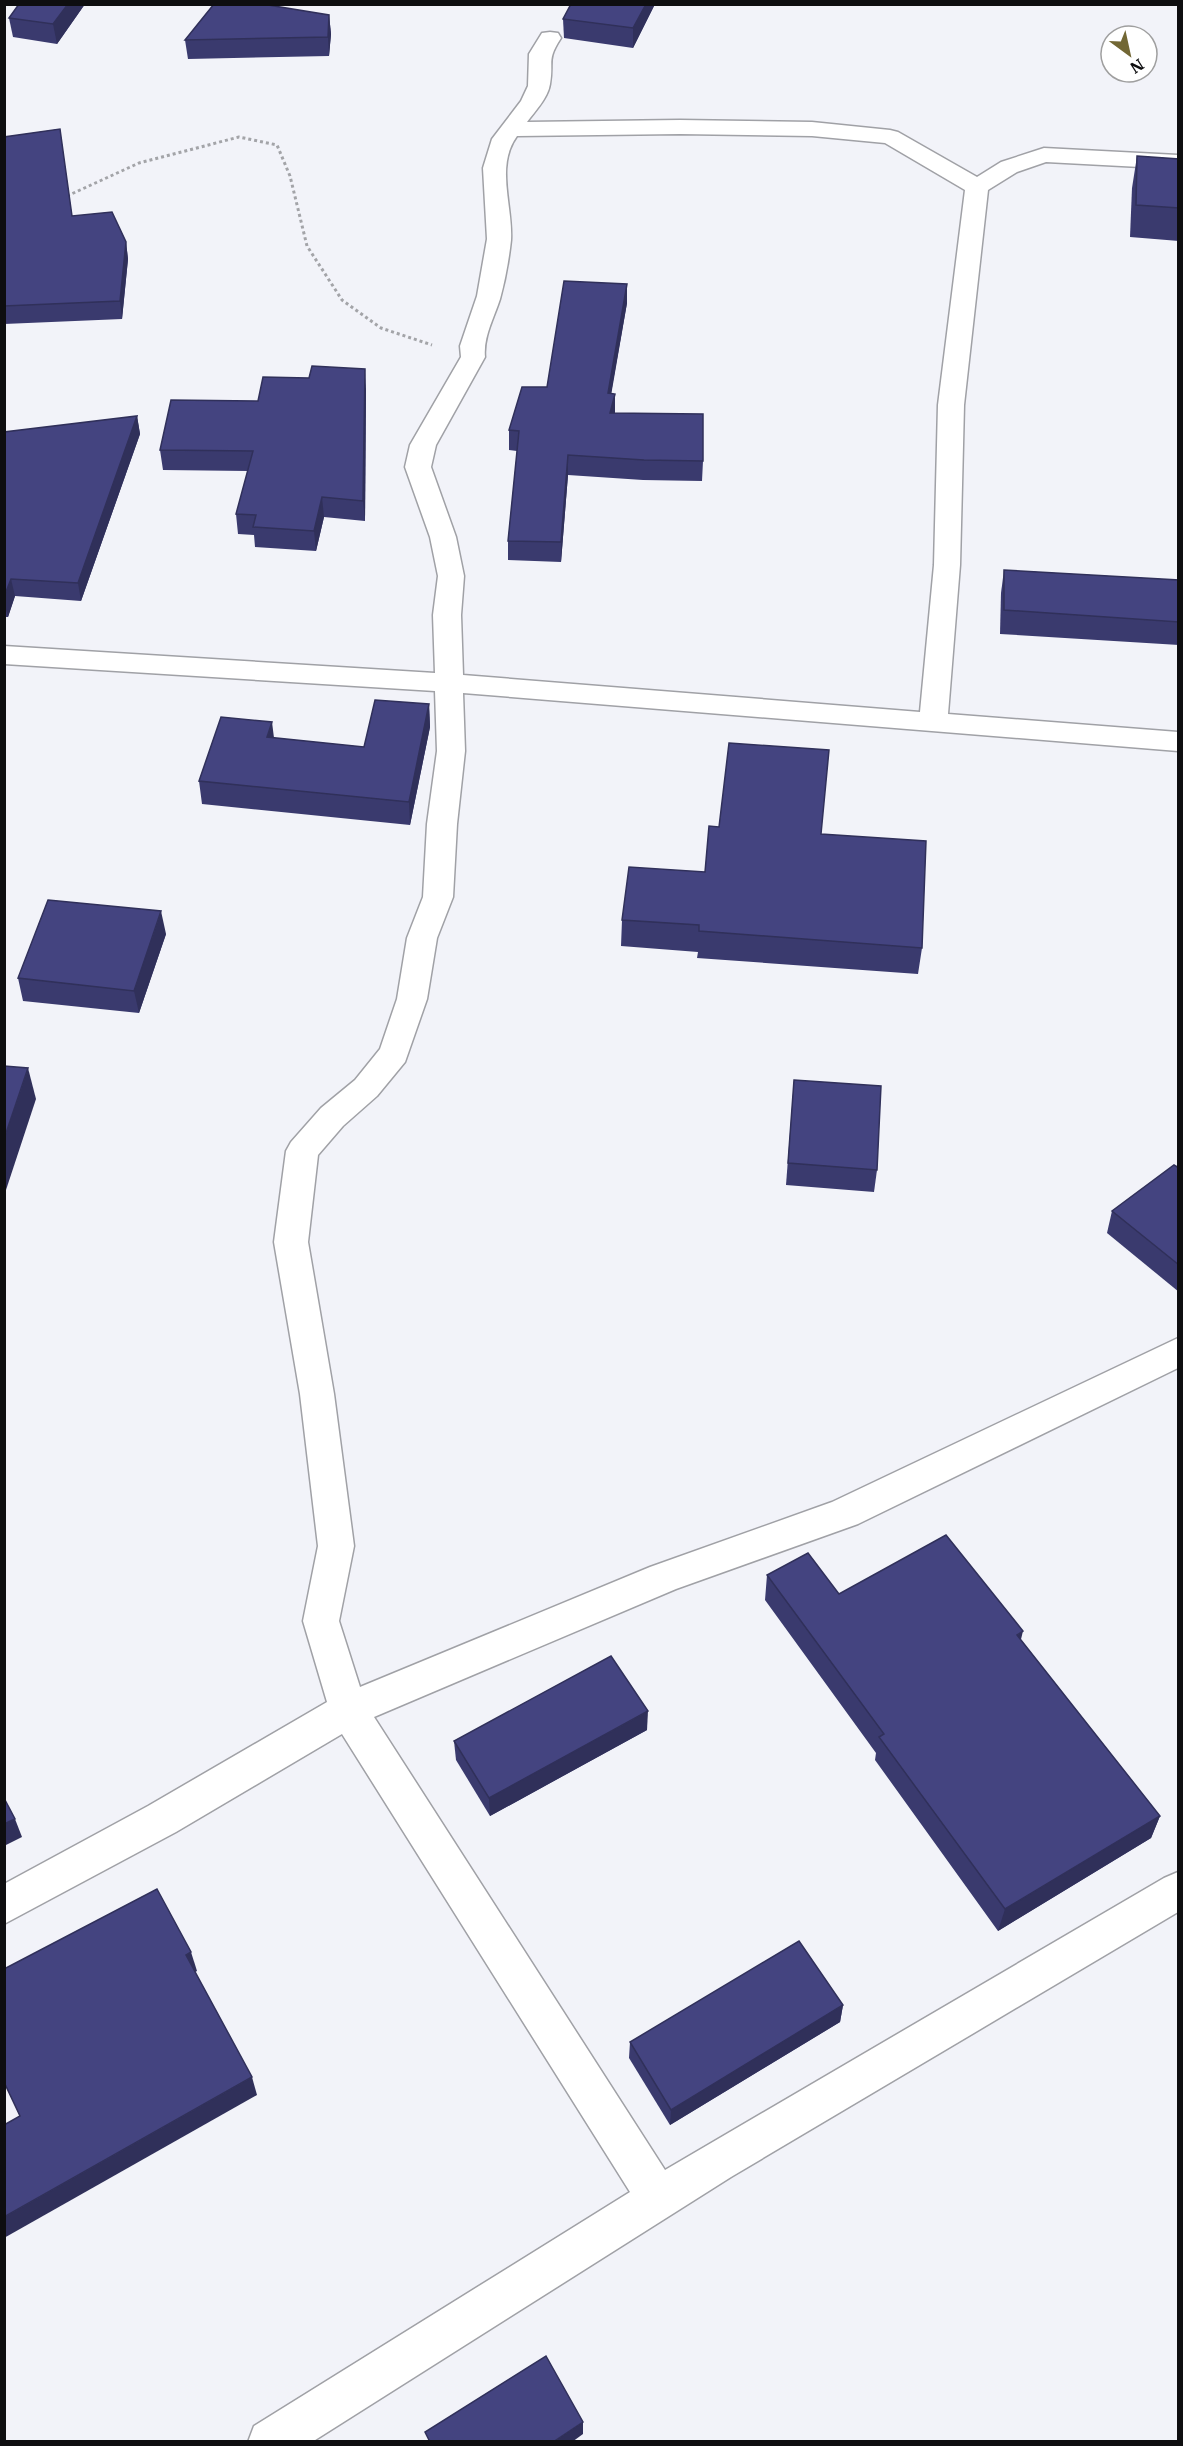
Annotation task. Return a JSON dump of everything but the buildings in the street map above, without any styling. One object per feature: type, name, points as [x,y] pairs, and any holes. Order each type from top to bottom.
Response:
[{"type":"street","points":[[550,38],[540,54],[539,86],[531,102],[503,139],[494,168],[499,238],[489,296],[472,346],[473,357],[423,445],[418,467],[443,537],[451,576],[447,615],[451,751],[442,824],[438,897],[422,938],[412,999],[394,1054],[366,1088],[332,1117],[302,1151],[291,1242],[315,1383],[336,1546],[321,1621],[348,1710],[658,2198]]},
{"type":"street","points":[[511,129],[680,127],[812,129],[890,137],[977,187]]},
{"type":"street","points":[[977,187],[1009,167],[1044,155],[1179,162]]},
{"type":"street","points":[[933,722],[947,565],[951,405],[977,187]]},
{"type":"street","points":[[4,655],[448,683],[1179,742]]},
{"type":"street","points":[[4,1905],[162,1819],[348,1710],[663,1578],[845,1513],[1179,1352]]},
{"type":"street","points":[[270,2442],[658,2198],[1179,1891]]},
{"type":"path","points":[[61,199],[139,163],[239,137],[277,145],[290,176],[307,246],[342,300],[381,328],[473,357]]}]
